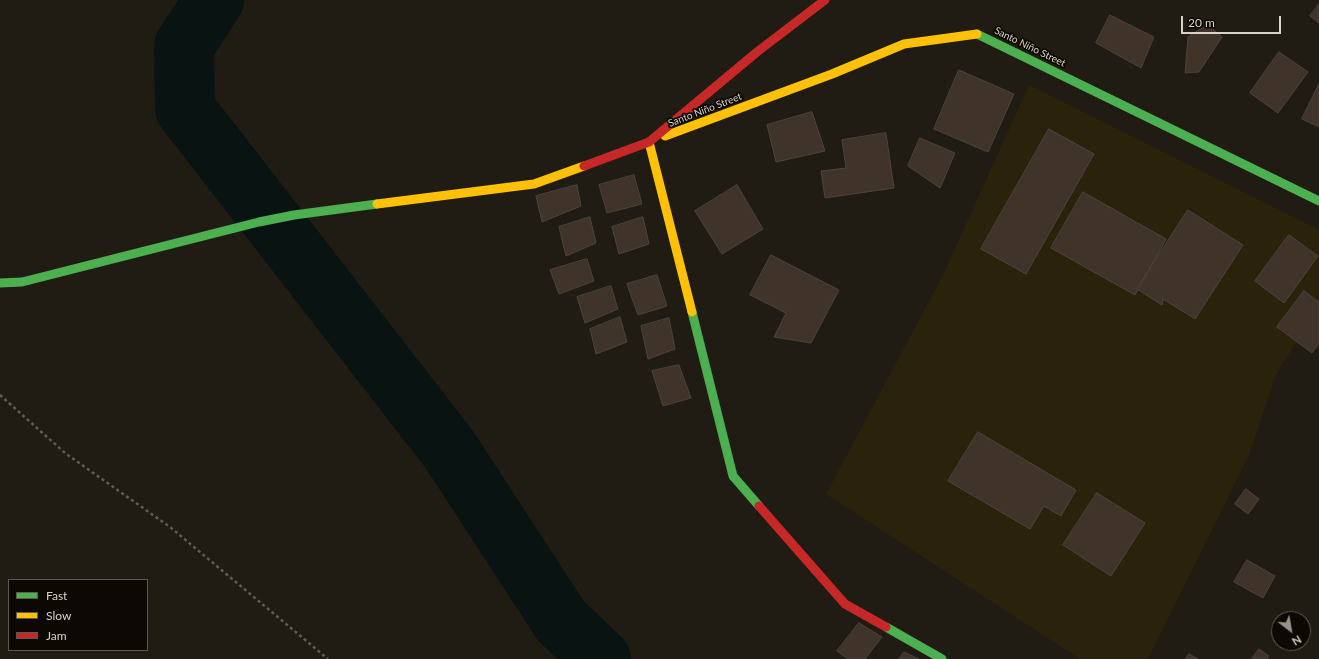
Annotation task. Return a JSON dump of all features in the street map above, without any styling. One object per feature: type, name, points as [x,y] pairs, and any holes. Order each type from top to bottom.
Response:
[{"type":"street","points":[[825,0],[756,52],[649,142],[733,476],[845,604],[942,659]]},
{"type":"street","name":"Santo Niño Street","points":[[0,283],[22,282],[259,222],[294,215],[534,184],[832,74],[904,44],[978,34],[1319,201]]},
{"type":"path","points":[[0,395],[65,453],[170,527],[328,659]]},
{"type":"shaded area","points":[[1029,85],[1319,230],[1319,306],[1276,375],[1249,455],[1148,659],[1080,659],[826,494],[943,275]]},
{"type":"building","points":[[1319,4],[1319,23],[1310,16]]},
{"type":"building","points":[[1110,15],[1154,37],[1141,68],[1096,43]]},
{"type":"building","points":[[1208,25],[1222,37],[1199,72],[1185,73],[1188,37]]},
{"type":"building","points":[[1279,52],[1308,72],[1278,113],[1250,93]]},
{"type":"building","points":[[959,70],[1014,94],[988,152],[934,129]]},
{"type":"building","points":[[1319,84],[1319,127],[1302,119]]},
{"type":"building","points":[[812,112],[825,151],[776,162],[767,125]]},
{"type":"building","points":[[1049,129],[1094,154],[1026,274],[981,249]]},
{"type":"building","points":[[886,133],[894,188],[825,198],[821,171],[846,168],[842,140]]},
{"type":"building","points":[[920,138],[955,153],[940,188],[908,166]]},
{"type":"building","points":[[634,175],[642,204],[607,213],[599,185]]},
{"type":"building","points":[[577,185],[581,206],[542,222],[536,196]]},
{"type":"building","points":[[737,185],[763,229],[722,254],[695,211]]},
{"type":"building","points":[[1083,192],[1166,239],[1135,295],[1051,248]]},
{"type":"building","points":[[1188,210],[1243,245],[1195,319],[1163,299],[1162,305],[1137,289]]},
{"type":"building","points":[[590,217],[596,243],[566,256],[559,227]]},
{"type":"building","points":[[643,217],[649,244],[619,254],[612,227]]},
{"type":"building","points":[[1289,235],[1318,256],[1284,303],[1255,281]]},
{"type":"building","points":[[771,255],[839,290],[811,343],[774,337],[786,313],[750,295]]},
{"type":"building","points":[[587,259],[594,281],[559,294],[550,270]]},
{"type":"building","points":[[657,275],[667,306],[638,315],[627,284]]},
{"type":"building","points":[[611,286],[618,309],[585,323],[577,297]]},
{"type":"building","points":[[1304,291],[1319,302],[1319,344],[1312,353],[1277,327]]},
{"type":"building","points":[[620,317],[627,342],[596,354],[590,329]]},
{"type":"building","points":[[669,318],[675,349],[648,359],[641,326]]},
{"type":"building","points":[[679,365],[691,398],[663,406],[652,371]]},
{"type":"building","points":[[978,432],[1076,490],[1061,516],[1044,506],[1030,529],[948,481]]},
{"type":"building","points":[[1246,489],[1259,499],[1248,514],[1235,504]]},
{"type":"building","points":[[1097,493],[1145,523],[1111,576],[1063,545]]},
{"type":"building","points":[[1247,560],[1275,576],[1263,598],[1234,582]]},
{"type":"building","points":[[859,623],[882,637],[865,659],[848,659],[837,651]]},
{"type":"building","points":[[1259,649],[1269,656],[1267,659],[1252,659]]},
{"type":"building","points":[[904,652],[919,659],[899,659]]},
{"type":"building","points":[[1189,654],[1198,659],[1186,659]]},
{"type":"waterway","points":[[214,0],[184,46],[185,109],[449,449],[561,621],[601,659]]},
{"type":"traffic: fast","points":[[977,34],[1319,201]]},
{"type":"traffic: fast","points":[[0,283],[22,282],[259,222],[294,215],[377,204]]},
{"type":"traffic: fast","points":[[692,312],[733,476],[759,506]]},
{"type":"traffic: fast","points":[[886,627],[942,659]]},
{"type":"traffic: slow","points":[[665,136],[832,74],[904,44],[977,34]]},
{"type":"traffic: slow","points":[[649,142],[692,312]]},
{"type":"traffic: slow","points":[[377,204],[534,184],[584,166]]},
{"type":"traffic: jam","points":[[584,166],[649,142],[757,52],[825,0]]},
{"type":"traffic: jam","points":[[759,506],[845,604],[886,627]]}]
